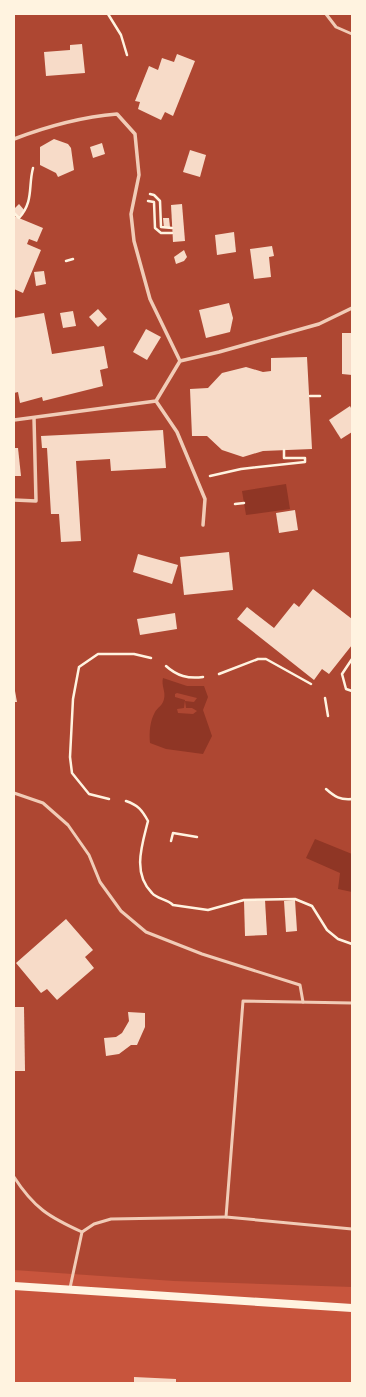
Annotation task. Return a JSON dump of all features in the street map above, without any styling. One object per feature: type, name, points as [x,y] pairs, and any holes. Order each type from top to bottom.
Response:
[{"type":"main road","points":[[14,1286],[352,1308]]},
{"type":"street","points":[[14,139],[39,129],[89,116],[117,114],[135,134],[139,174],[131,214],[134,241],[150,299],[180,361]]},
{"type":"street","points":[[156,401],[180,361],[226,350],[319,324],[352,308]]},
{"type":"street","points":[[14,420],[156,401]]},
{"type":"street","points":[[156,401],[177,432],[205,499],[203,525]]},
{"type":"street","points":[[14,500],[36,501],[34,418]]},
{"type":"lane","points":[[326,14],[336,27],[352,34]]},
{"type":"lane","points":[[14,794],[43,802],[68,825],[89,855],[100,882],[121,912],[146,932],[202,954],[300,985],[303,1002]]},
{"type":"lane","points":[[226,1217],[243,1001],[352,1003]]},
{"type":"lane","points":[[14,1177],[38,1208],[55,1220],[82,1232]]},
{"type":"lane","points":[[70,1290],[82,1232],[94,1224],[111,1219],[226,1217],[352,1229]]},
{"type":"path","points":[[108,14],[121,35],[127,55]]},
{"type":"path","points":[[14,214],[19,218],[29,204],[30,178],[33,168]]},
{"type":"path","points":[[145,194],[154,195],[160,201],[161,227],[172,228]]},
{"type":"path","points":[[146,201],[154,202],[156,206],[155,228],[160,232],[172,233]]},
{"type":"path","points":[[66,261],[73,259]]},
{"type":"path","points":[[310,396],[320,396]]},
{"type":"path","points":[[196,479],[241,469],[305,462],[305,458],[284,458],[284,450]]},
{"type":"path","points":[[235,504],[244,503]]},
{"type":"path","points":[[109,799],[89,794],[72,773],[70,757],[73,699],[79,667],[98,654],[134,654],[151,658]]},
{"type":"path","points":[[219,674],[258,660],[266,659],[312,684]]},
{"type":"path","points":[[352,659],[342,674],[346,689],[352,691]]},
{"type":"path","points":[[166,666],[175,674],[194,678],[203,676]]},
{"type":"path","points":[[325,698],[328,716]]},
{"type":"path","points":[[326,789],[336,797],[343,800],[352,799]]},
{"type":"path","points":[[126,801],[136,804],[148,821],[140,852],[140,867],[143,882],[152,895],[174,905],[208,910],[244,900],[295,899],[312,906],[327,930],[338,939],[352,944]]},
{"type":"path","points":[[171,841],[173,833],[197,837]]},
{"type":"shaded area","points":[[14,14],[352,14],[352,1287],[174,1281],[14,1270]]},
{"type":"shaded area","points":[[286,484],[290,509],[246,515],[242,491]]},
{"type":"shaded area","points":[[163,678],[187,686],[204,686],[208,697],[203,710],[212,736],[203,754],[166,749],[150,743],[152,719],[155,712],[163,703],[164,699]],"holes":[[[177,693],[197,698],[194,702],[185,701],[186,708],[192,708],[197,711],[193,714],[178,713],[177,709],[184,708],[185,700],[175,697],[175,694]]]},
{"type":"shaded area","points":[[315,839],[352,854],[352,892],[338,889],[340,873],[306,858]]},
{"type":"building","points":[[82,44],[85,73],[46,76],[44,52],[70,50],[70,45]]},
{"type":"building","points":[[177,54],[195,61],[173,116],[165,112],[161,120],[138,109],[140,102],[135,101],[149,66],[158,70],[162,58],[174,62]]},
{"type":"building","points":[[54,139],[68,144],[71,148],[74,170],[58,177],[56,173],[40,165],[40,147]]},
{"type":"building","points":[[102,143],[105,154],[93,158],[90,147]]},
{"type":"building","points":[[190,150],[206,155],[200,177],[183,172]]},
{"type":"building","points":[[19,204],[25,211],[18,217],[14,213],[14,209]]},
{"type":"building","points":[[182,204],[185,241],[173,242],[171,205]]},
{"type":"building","points":[[14,216],[43,228],[37,242],[29,239],[27,244],[41,250],[23,293],[14,289]]},
{"type":"building","points":[[163,218],[169,218],[170,227],[164,228]]},
{"type":"building","points":[[234,232],[236,252],[217,255],[215,235]]},
{"type":"building","points":[[272,246],[274,256],[269,257],[271,277],[254,279],[250,249]]},
{"type":"building","points":[[184,250],[187,257],[184,261],[176,264],[174,257]]},
{"type":"building","points":[[44,271],[46,284],[36,286],[34,272]]},
{"type":"building","points":[[229,303],[233,318],[230,332],[206,338],[199,310]]},
{"type":"building","points":[[98,309],[107,319],[98,327],[89,317]]},
{"type":"building","points":[[73,311],[76,326],[63,328],[60,313]]},
{"type":"building","points":[[44,313],[52,354],[104,346],[108,368],[100,370],[103,386],[43,401],[42,397],[20,403],[18,392],[14,393],[14,318]]},
{"type":"building","points":[[146,329],[161,337],[147,360],[133,352]]},
{"type":"building","points":[[342,333],[352,333],[352,375],[342,374]]},
{"type":"building","points":[[307,357],[312,449],[263,451],[243,457],[222,450],[207,436],[192,436],[190,389],[208,388],[222,373],[246,367],[263,372],[271,371],[271,358]]},
{"type":"building","points":[[350,406],[352,410],[352,432],[341,439],[329,420]]},
{"type":"building","points":[[163,430],[166,468],[111,471],[110,459],[76,461],[81,541],[61,542],[59,514],[51,514],[47,448],[42,448],[41,436]]},
{"type":"building","points":[[14,448],[18,448],[21,476],[14,476]]},
{"type":"building","points":[[295,510],[298,530],[279,533],[276,513]]},
{"type":"building","points":[[229,552],[233,590],[184,595],[180,557]]},
{"type":"building","points":[[138,554],[178,565],[172,584],[133,572]]},
{"type":"building","points":[[313,589],[352,619],[352,645],[329,674],[322,669],[314,680],[237,619],[247,607],[274,628],[294,603],[299,607]]},
{"type":"building","points":[[175,613],[177,629],[140,635],[137,619]]},
{"type":"building","points":[[15,691],[17,702],[14,702]]},
{"type":"building","points":[[265,900],[267,935],[245,936],[244,901]]},
{"type":"building","points":[[295,900],[297,931],[286,932],[284,901]]},
{"type":"building","points":[[66,919],[93,950],[85,957],[94,968],[57,1000],[47,989],[41,993],[16,963]]},
{"type":"building","points":[[14,1007],[24,1007],[25,1071],[14,1071]]},
{"type":"building","points":[[128,1012],[145,1013],[145,1027],[137,1045],[131,1045],[119,1054],[106,1056],[104,1038],[116,1037],[122,1033],[129,1021]]},
{"type":"building","points":[[134,1377],[176,1379],[176,1383],[134,1383]]}]
